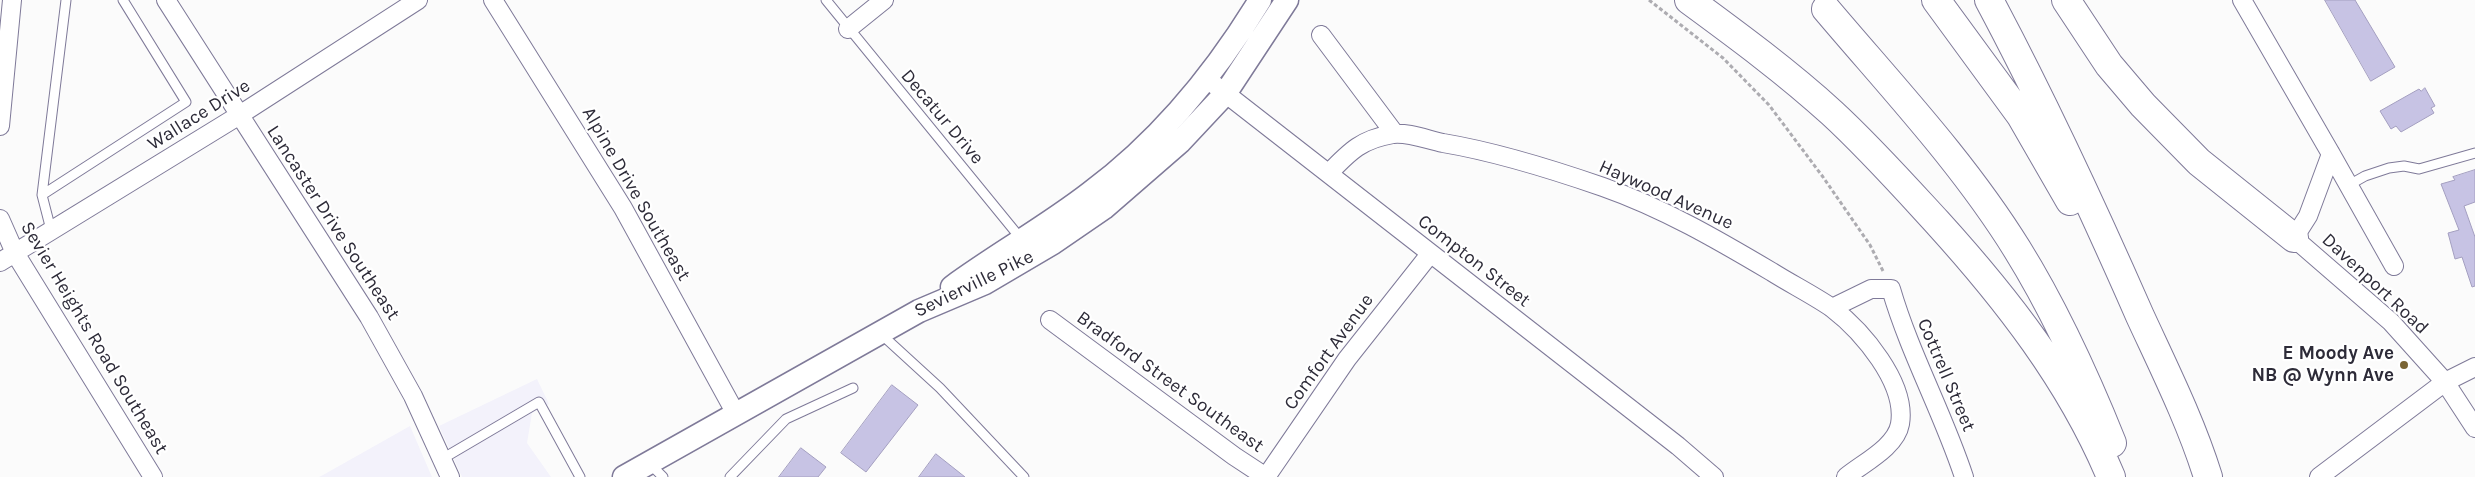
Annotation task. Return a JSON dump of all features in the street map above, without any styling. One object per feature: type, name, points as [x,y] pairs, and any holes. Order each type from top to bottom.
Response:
[{"type":"highway","points":[[1689,0],[1780,68],[1832,113],[1898,179],[1965,253],[2020,320],[2048,361],[2074,404],[2111,477]]},
{"type":"highway","points":[[1936,0],[1995,79],[2040,146],[2165,372]]},
{"type":"highway","points":[[1989,0],[2038,93],[2165,372],[2208,477]]},
{"type":"highway","points":[[2066,0],[2109,65],[2143,105],[2199,162],[2294,238]]},
{"type":"highway","points":[[1822,4],[1943,147],[1979,193],[2017,249],[2044,295],[2072,351],[2126,477]]},
{"type":"street","name":"Lancaster Drive Southeast","points":[[166,0],[238,116],[369,317],[409,388],[450,477]]},
{"type":"street","name":"Wallace Drive","points":[[7,257],[238,116],[418,0]]},
{"type":"street","name":"Alpine Drive Southeast","points":[[493,0],[623,208],[736,414]]},
{"type":"street","points":[[848,29],[884,0]]},
{"type":"street","name":"Sevierville Pike","points":[[624,477],[657,470],[736,414],[919,311],[985,283],[1125,165],[1163,129],[1207,79],[1236,39],[1260,0]]},
{"type":"street","name":"Sevierville Pike","points":[[1028,247],[1104,208],[1140,179],[1180,142],[1225,94],[1287,0]]},
{"type":"street","points":[[2242,0],[2394,266]]},
{"type":"street","points":[[0,126],[7,10]]},
{"type":"street","points":[[1321,35],[1396,134]]},
{"type":"street","name":"Compton Street","points":[[1207,79],[1329,173],[1362,202],[1678,446],[1714,477]]},
{"type":"street","name":"Haywood Avenue","points":[[1329,173],[1350,150],[1368,140],[1396,134],[1478,149],[1604,187],[1702,231],[1832,308],[1867,342],[1891,378],[1900,412],[1900,425],[1890,442],[1846,477]]},
{"type":"street","points":[[2294,238],[2308,216],[2331,154]]},
{"type":"street","name":"Sevier Heights Road Southeast","points":[[0,220],[7,257],[152,477]]},
{"type":"street","name":"Davenport Road","points":[[2294,238],[2391,322],[2445,382],[2475,428]]},
{"type":"street","name":"Comfort Avenue","points":[[1266,477],[1347,359],[1430,254]]},
{"type":"street","points":[[1832,308],[1871,289],[1891,289]]},
{"type":"street","name":"Cottrell Street","points":[[1891,289],[1903,330],[1955,450],[1964,477]]},
{"type":"street","name":"Bradford Street Southeast","points":[[1050,320],[1234,456],[1266,477]]},
{"type":"street","points":[[2319,477],[2445,382],[2475,367]]},
{"type":"lane","points":[[51,230],[42,195],[66,0]]},
{"type":"lane","points":[[42,195],[186,102],[123,0]]},
{"type":"lane","name":"Decatur Drive","points":[[826,0],[1028,247]]},
{"type":"lane","points":[[2349,185],[2365,176],[2388,168],[2404,166],[2420,169],[2475,153]]},
{"type":"lane","points":[[880,333],[940,388],[1024,477]]},
{"type":"lane","points":[[730,477],[786,419],[853,388]]},
{"type":"lane","points":[[442,459],[539,402],[580,477]]},
{"type":"path","points":[[1649,0],[1723,58],[1768,105],[1823,177],[1870,245],[1891,289]]},
{"type":"shaded area","points":[[537,379],[549,404],[532,413],[527,443],[551,477],[462,477],[439,426]]},
{"type":"shaded area","points":[[410,426],[432,477],[319,477],[323,475]]},
{"type":"building","points":[[2325,0],[2355,0],[2395,67],[2371,81]]},
{"type":"building","points":[[2425,88],[2435,106],[2431,108],[2434,113],[2401,132],[2396,126],[2391,129],[2380,111],[2419,89],[2421,91]]},
{"type":"building","points":[[2475,170],[2475,202],[2464,206],[2475,237],[2475,286],[2472,287],[2462,257],[2455,259],[2448,233],[2459,230],[2441,184],[2455,180],[2453,177]]},
{"type":"building","points":[[892,385],[918,405],[866,472],[841,453]]},
{"type":"building","points":[[801,448],[826,467],[818,477],[779,477]]},
{"type":"building","points":[[936,454],[965,477],[919,477]]},
{"type":"place","name":"E Moody Ave NB @ Wynn Ave","points":[[2404,365]]}]
